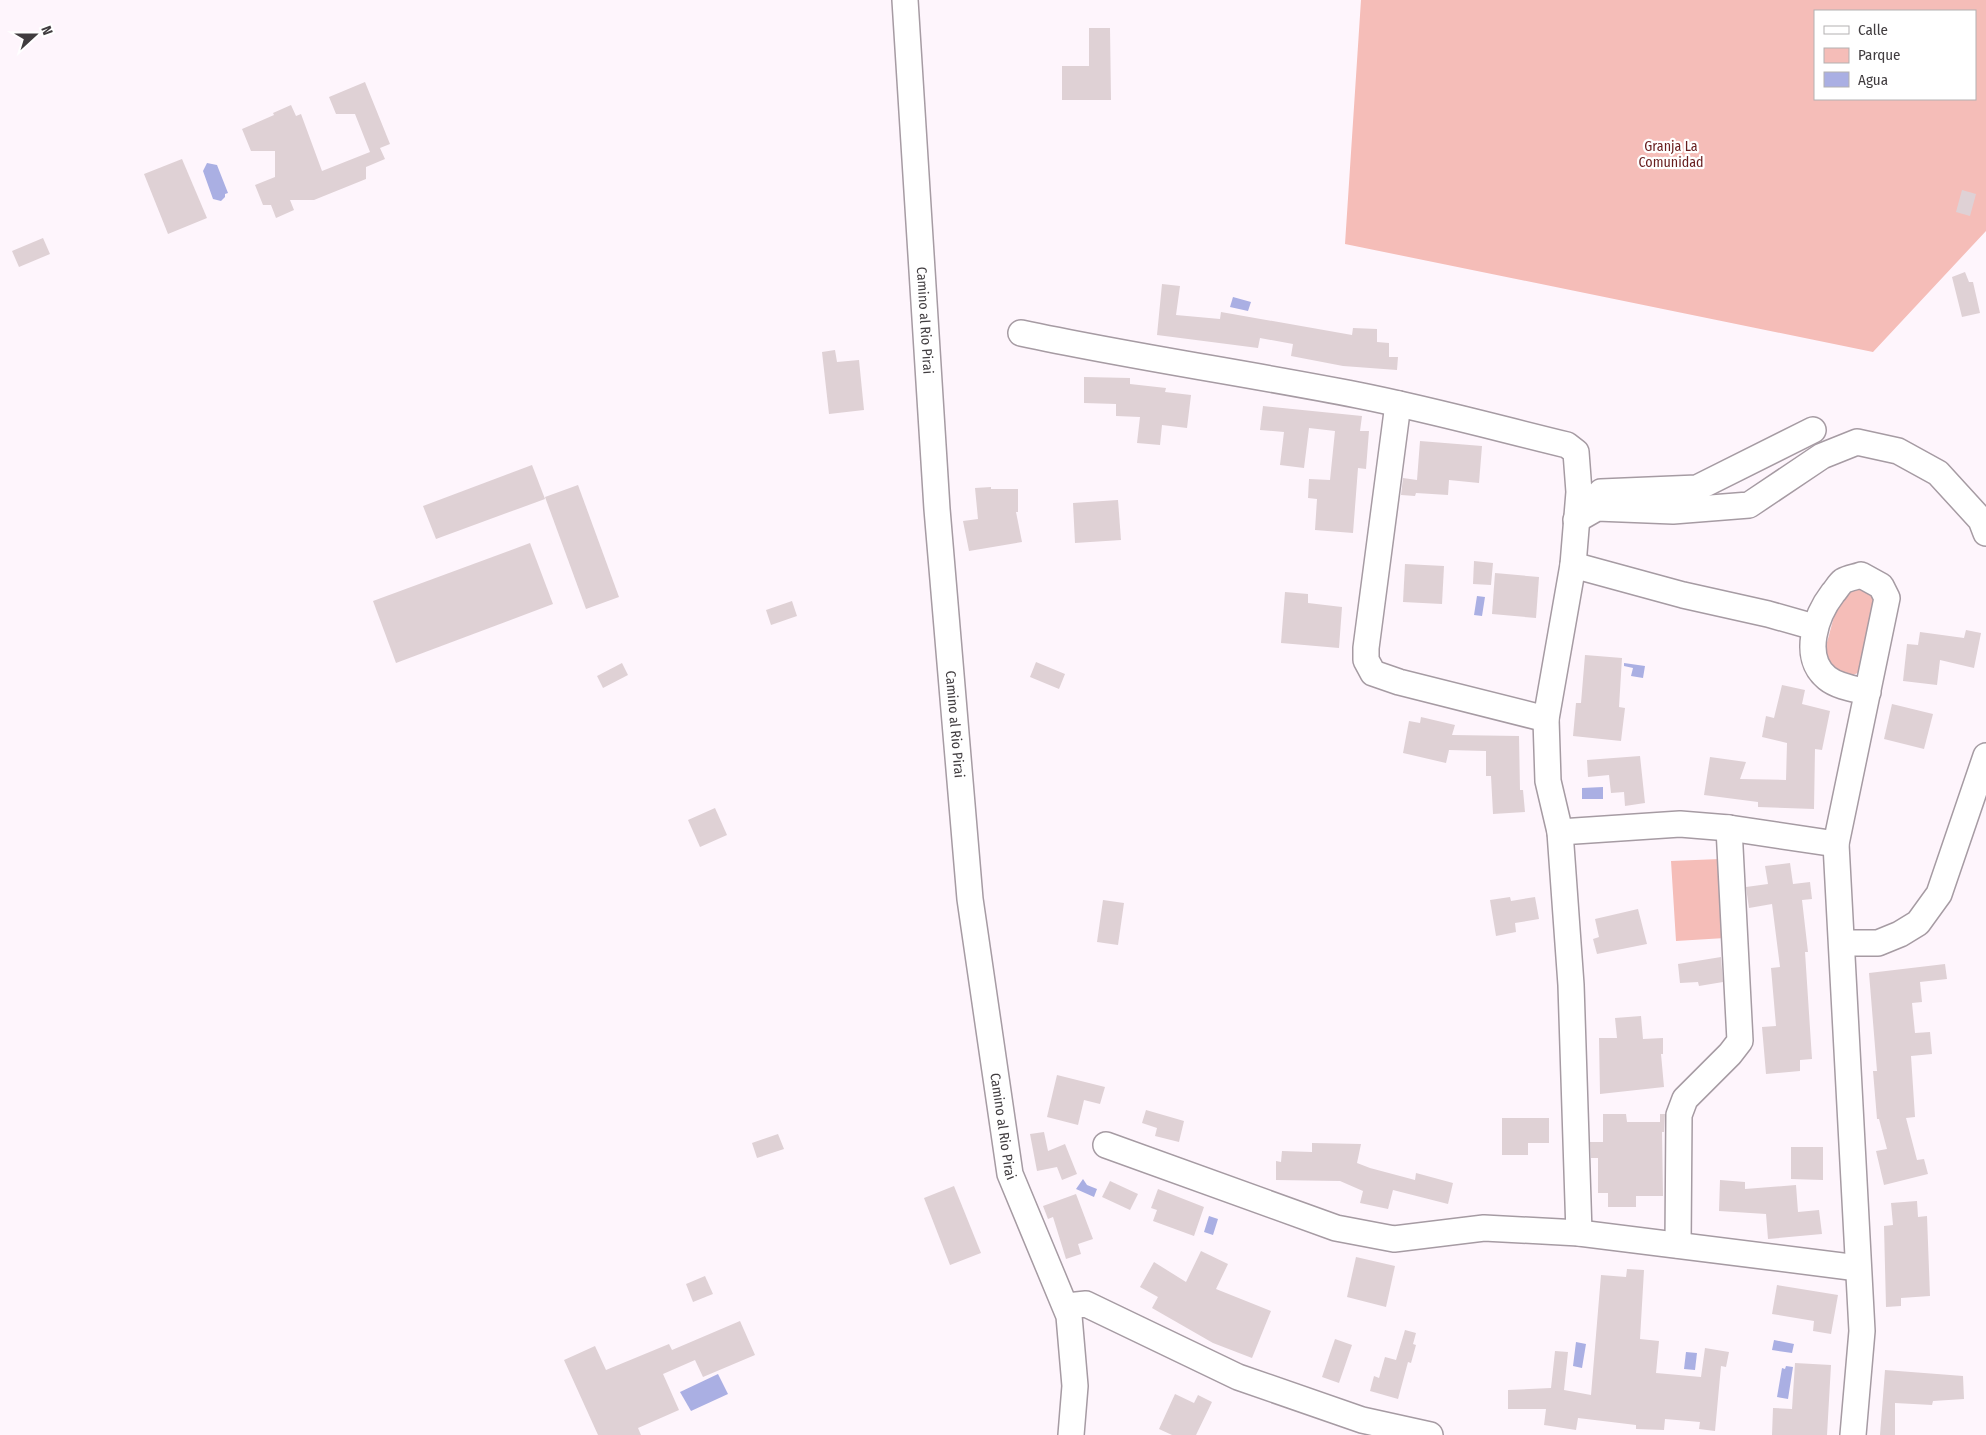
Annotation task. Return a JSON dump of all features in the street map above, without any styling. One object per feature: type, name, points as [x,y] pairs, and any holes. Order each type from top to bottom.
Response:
[{"type":"street","name":"Camino al Rio Pirai","points":[[905,0],[936,509],[970,898],[1010,1174],[1067,1306],[1071,1329],[1075,1386],[1071,1435]]},
{"type":"street","points":[[1021,334],[1116,354],[1398,404],[1478,421],[1567,445],[1576,452],[1579,492],[1573,565],[1546,719],[1548,781],[1560,832],[1571,985],[1579,1233]]},
{"type":"street","points":[[1398,404],[1366,660],[1373,672],[1399,682],[1546,719]]},
{"type":"street","points":[[1579,492],[1629,492],[1697,488],[1814,430]]},
{"type":"street","points":[[1576,520],[1597,508],[1674,511],[1749,505],[1822,456],[1857,442],[1898,451],[1938,473],[1981,520],[1986,533]]},
{"type":"street","points":[[1573,565],[1683,595],[1814,626]]},
{"type":"street","points":[[1853,1435],[1862,1331],[1836,844],[1888,598],[1882,586],[1861,576],[1842,582],[1826,602],[1814,626],[1813,648],[1819,667],[1827,678],[1838,684],[1868,692]]},
{"type":"street","points":[[1842,943],[1878,943],[1900,934],[1918,923],[1939,894],[1986,756]]},
{"type":"street","points":[[1560,832],[1680,824],[1729,828],[1836,844]]},
{"type":"street","points":[[1678,1245],[1679,1115],[1684,1099],[1730,1054],[1740,1041],[1729,828]]},
{"type":"street","points":[[1106,1145],[1336,1228],[1394,1239],[1484,1228],[1579,1233],[1858,1268]]},
{"type":"street","points":[[1067,1306],[1086,1304],[1238,1377],[1359,1427],[1430,1435]]},
{"type":"green space","name":"Granja La Comunidad","points":[[1361,0],[1986,0],[1986,231],[1873,352],[1345,244]]},
{"type":"green space","points":[[1864,587],[1877,599],[1866,665],[1858,673],[1850,676],[1831,671],[1825,650],[1840,594]]},
{"type":"green space","points":[[1720,859],[1725,938],[1676,941],[1671,861]]},
{"type":"water","points":[[207,163],[217,165],[228,193],[225,194],[221,201],[213,199],[203,171]]},
{"type":"water","points":[[1233,297],[1251,302],[1248,311],[1230,307]]},
{"type":"water","points":[[1477,596],[1485,597],[1482,616],[1474,615]]},
{"type":"water","points":[[1624,663],[1645,666],[1643,678],[1631,676],[1633,668],[1624,666]]},
{"type":"water","points":[[1603,787],[1603,799],[1582,799],[1582,788]]},
{"type":"water","points":[[1083,1179],[1087,1185],[1097,1189],[1094,1197],[1076,1189]]},
{"type":"water","points":[[1209,1216],[1218,1219],[1213,1235],[1204,1232]]},
{"type":"water","points":[[1774,1340],[1794,1344],[1792,1353],[1772,1350]]},
{"type":"water","points":[[1576,1342],[1586,1344],[1582,1368],[1573,1366]]},
{"type":"water","points":[[1686,1352],[1697,1353],[1695,1370],[1684,1369]]},
{"type":"water","points":[[1786,1366],[1793,1367],[1788,1399],[1777,1397],[1782,1368],[1785,1369]]},
{"type":"water","points":[[718,1374],[728,1394],[691,1411],[680,1392]]},
{"type":"building","points":[[1089,28],[1110,28],[1111,100],[1062,100],[1062,66],[1089,66]]},
{"type":"building","points":[[365,82],[390,144],[380,148],[385,159],[366,167],[366,179],[314,200],[290,200],[294,210],[276,218],[271,205],[263,205],[255,185],[275,177],[275,151],[251,151],[242,129],[274,115],[273,113],[291,105],[296,116],[301,114],[322,171],[370,152],[355,114],[336,114],[329,97]]},
{"type":"building","points":[[182,159],[207,218],[168,234],[144,174]]},
{"type":"building","points":[[1962,190],[1976,194],[1970,216],[1956,212]]},
{"type":"building","points":[[43,238],[50,254],[19,267],[12,251]]},
{"type":"building","points":[[1965,272],[1969,282],[1973,282],[1980,313],[1962,317],[1952,277]]},
{"type":"building","points":[[1162,284],[1180,286],[1176,315],[1220,319],[1221,312],[1352,335],[1353,328],[1377,329],[1377,342],[1389,343],[1389,357],[1398,357],[1397,370],[1343,366],[1291,356],[1293,344],[1260,338],[1258,348],[1157,335]]},
{"type":"building","points":[[835,350],[837,362],[859,360],[864,410],[829,414],[822,352]]},
{"type":"building","points":[[1084,377],[1130,378],[1130,384],[1166,388],[1165,392],[1191,395],[1187,428],[1162,425],[1160,445],[1137,443],[1140,417],[1116,416],[1116,404],[1084,403]]},
{"type":"building","points":[[1263,406],[1362,416],[1360,431],[1369,431],[1366,469],[1358,468],[1353,533],[1315,530],[1317,499],[1308,498],[1309,479],[1330,480],[1335,431],[1309,428],[1304,468],[1280,465],[1284,432],[1260,430]]},
{"type":"building","points":[[1420,441],[1482,446],[1479,483],[1449,480],[1448,495],[1416,493],[1415,496],[1401,495],[1403,478],[1417,480]]},
{"type":"building","points":[[532,465],[545,499],[436,539],[423,506]]},
{"type":"building","points":[[578,485],[619,597],[586,609],[545,497]]},
{"type":"building","points":[[991,487],[991,489],[1018,489],[1018,512],[1016,512],[1022,542],[969,551],[963,521],[978,519],[975,488]]},
{"type":"building","points":[[1118,500],[1121,540],[1075,543],[1073,503]]},
{"type":"building","points":[[530,543],[553,604],[396,663],[373,601]]},
{"type":"building","points":[[1474,561],[1493,563],[1491,585],[1473,584]]},
{"type":"building","points":[[1405,564],[1444,566],[1442,604],[1403,602]]},
{"type":"building","points":[[1495,573],[1539,577],[1536,618],[1492,614]]},
{"type":"building","points":[[1285,592],[1308,594],[1308,603],[1342,607],[1339,648],[1281,643]]},
{"type":"building","points":[[792,601],[797,616],[771,625],[766,610]]},
{"type":"building","points":[[1966,630],[1981,633],[1974,668],[1940,660],[1937,685],[1903,681],[1907,644],[1918,645],[1920,632],[1964,638]]},
{"type":"building","points":[[1585,655],[1622,658],[1619,707],[1625,708],[1621,741],[1573,736],[1576,703],[1581,703]]},
{"type":"building","points":[[1036,662],[1065,674],[1059,689],[1030,677]]},
{"type":"building","points":[[622,663],[628,675],[603,688],[597,676]]},
{"type":"building","points":[[1782,685],[1805,690],[1802,704],[1830,711],[1822,750],[1815,749],[1814,809],[1758,807],[1758,802],[1704,795],[1710,757],[1746,762],[1740,779],[1786,780],[1787,743],[1762,737],[1766,716],[1774,718]]},
{"type":"building","points":[[1892,704],[1933,714],[1924,749],[1884,739]]},
{"type":"building","points":[[1421,717],[1455,725],[1452,735],[1519,736],[1520,790],[1523,790],[1525,812],[1493,814],[1491,776],[1486,776],[1486,751],[1449,750],[1446,763],[1403,753],[1409,721],[1420,723]]},
{"type":"building","points":[[1640,756],[1645,803],[1625,806],[1624,792],[1611,793],[1609,775],[1588,777],[1587,760]]},
{"type":"building","points":[[715,808],[727,835],[700,847],[688,820]]},
{"type":"building","points":[[1790,863],[1793,884],[1810,882],[1812,899],[1802,900],[1808,952],[1805,952],[1812,1059],[1800,1060],[1800,1071],[1766,1074],[1762,1027],[1776,1026],[1771,968],[1780,967],[1772,904],[1749,908],[1746,887],[1768,884],[1765,866]]},
{"type":"building","points":[[1510,897],[1511,901],[1535,897],[1539,919],[1515,923],[1516,932],[1496,936],[1490,900]]},
{"type":"building","points":[[1103,900],[1124,903],[1118,945],[1097,942]]},
{"type":"building","points":[[1638,909],[1647,944],[1597,954],[1593,939],[1599,937],[1595,919]]},
{"type":"building","points":[[1721,957],[1723,982],[1699,986],[1698,982],[1680,983],[1678,964]]},
{"type":"building","points":[[1945,964],[1947,979],[1920,982],[1922,1002],[1912,1003],[1915,1033],[1930,1032],[1932,1054],[1911,1056],[1915,1117],[1906,1118],[1917,1160],[1924,1159],[1928,1174],[1884,1185],[1876,1151],[1887,1149],[1879,1119],[1877,1119],[1873,1071],[1877,1071],[1869,973]]},
{"type":"building","points":[[1641,1016],[1643,1039],[1663,1038],[1663,1054],[1661,1054],[1664,1087],[1600,1094],[1599,1038],[1617,1038],[1615,1018]]},
{"type":"building","points":[[1057,1075],[1105,1087],[1100,1104],[1084,1100],[1078,1125],[1047,1117]]},
{"type":"building","points":[[1146,1110],[1184,1121],[1179,1142],[1155,1136],[1157,1128],[1142,1123]]},
{"type":"building","points":[[1603,1114],[1626,1114],[1627,1122],[1660,1122],[1660,1114],[1665,1114],[1664,1132],[1662,1132],[1663,1196],[1636,1196],[1636,1207],[1608,1207],[1608,1193],[1598,1193],[1598,1158],[1591,1158],[1590,1142],[1603,1142]]},
{"type":"building","points":[[1502,1118],[1549,1118],[1549,1143],[1528,1143],[1528,1155],[1502,1155]]},
{"type":"building","points":[[1044,1132],[1048,1151],[1065,1144],[1077,1174],[1062,1180],[1057,1167],[1037,1171],[1030,1134]]},
{"type":"building","points":[[778,1134],[784,1149],[757,1158],[752,1143]]},
{"type":"building","points":[[1312,1143],[1361,1144],[1357,1163],[1415,1180],[1416,1173],[1453,1183],[1448,1204],[1393,1190],[1388,1209],[1360,1203],[1363,1191],[1340,1181],[1276,1180],[1276,1161],[1281,1162],[1282,1151],[1312,1152]]},
{"type":"building","points":[[1791,1147],[1823,1147],[1823,1180],[1791,1179]]},
{"type":"building","points":[[1720,1180],[1745,1182],[1745,1189],[1796,1185],[1798,1212],[1819,1210],[1822,1234],[1768,1239],[1766,1214],[1719,1211]]},
{"type":"building","points":[[1110,1181],[1138,1194],[1130,1210],[1102,1197]]},
{"type":"building","points":[[954,1186],[981,1253],[950,1265],[924,1198]]},
{"type":"building","points":[[1158,1189],[1204,1207],[1194,1236],[1153,1221],[1157,1210],[1151,1208]]},
{"type":"building","points":[[1076,1194],[1093,1239],[1078,1244],[1081,1254],[1066,1259],[1053,1217],[1048,1219],[1043,1206]]},
{"type":"building","points":[[1917,1201],[1918,1217],[1927,1216],[1930,1296],[1901,1298],[1901,1306],[1886,1307],[1884,1226],[1893,1225],[1891,1203]]},
{"type":"building","points":[[1201,1251],[1228,1264],[1216,1289],[1271,1311],[1252,1358],[1213,1343],[1152,1308],[1158,1297],[1140,1287],[1154,1262],[1186,1282]]},
{"type":"building","points":[[1356,1257],[1395,1266],[1386,1307],[1347,1297]]},
{"type":"building","points":[[1627,1269],[1644,1270],[1640,1339],[1659,1341],[1656,1373],[1701,1377],[1705,1348],[1729,1352],[1726,1367],[1721,1366],[1715,1431],[1699,1429],[1700,1422],[1665,1419],[1664,1430],[1636,1429],[1636,1425],[1578,1418],[1576,1430],[1544,1425],[1546,1409],[1508,1409],[1508,1390],[1551,1388],[1555,1351],[1568,1352],[1564,1390],[1591,1395],[1601,1275],[1626,1277]]},
{"type":"building","points":[[705,1276],[713,1294],[693,1302],[686,1284]]},
{"type":"building","points":[[1777,1285],[1838,1295],[1831,1334],[1813,1331],[1814,1321],[1772,1314]]},
{"type":"building","points":[[740,1321],[755,1355],[703,1377],[695,1360],[663,1374],[679,1410],[638,1428],[641,1435],[598,1435],[564,1360],[595,1346],[606,1370],[669,1344],[672,1350]]},
{"type":"building","points":[[1405,1330],[1416,1333],[1413,1344],[1416,1345],[1411,1363],[1408,1362],[1398,1399],[1370,1391],[1374,1376],[1379,1378],[1385,1357],[1396,1360]]},
{"type":"building","points":[[1335,1339],[1352,1345],[1339,1383],[1322,1377]]},
{"type":"building","points":[[1795,1363],[1831,1365],[1827,1435],[1772,1435],[1773,1408],[1792,1409]]},
{"type":"building","points":[[1885,1370],[1963,1376],[1964,1399],[1933,1401],[1932,1405],[1895,1403],[1895,1435],[1880,1435]]},
{"type":"building","points":[[1175,1394],[1194,1403],[1198,1395],[1212,1402],[1196,1435],[1172,1435],[1159,1429]]}]
